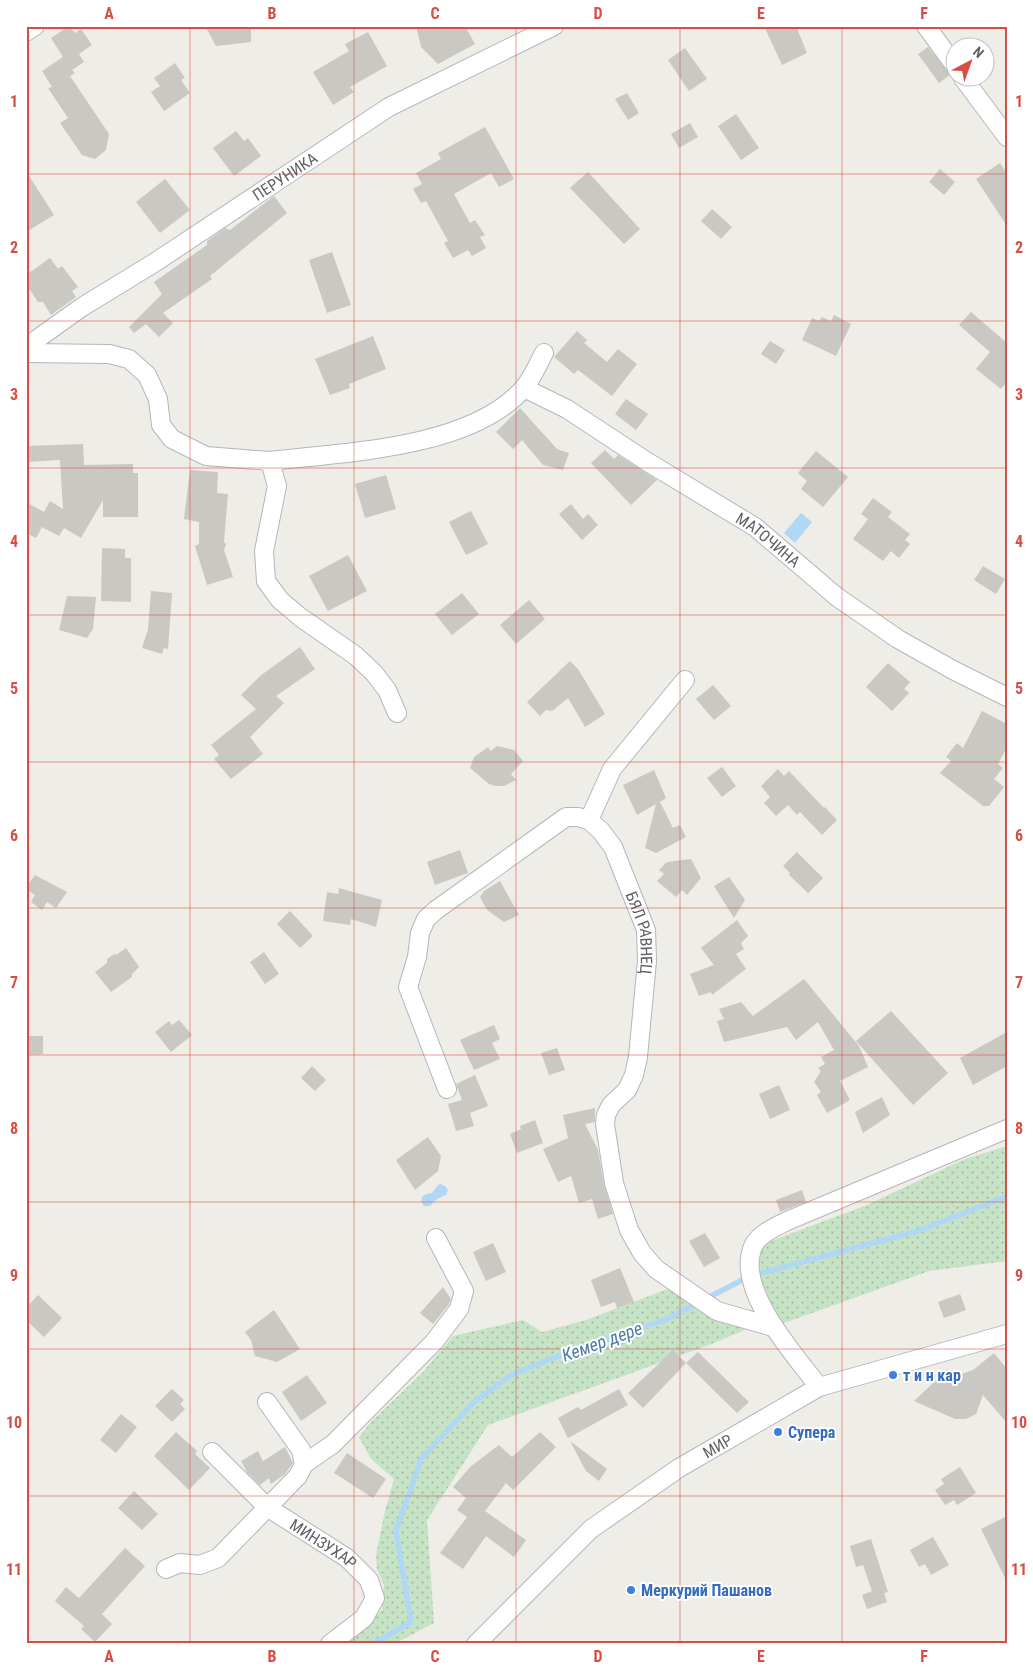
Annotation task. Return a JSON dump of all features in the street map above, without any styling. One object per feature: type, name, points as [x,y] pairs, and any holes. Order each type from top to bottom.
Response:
[{"type":"street","points":[[26,32],[34,26]]},
{"type":"street","name":"ПЕРУНИКА","points":[[26,347],[82,307],[154,263],[389,107],[554,26]]},
{"type":"street","points":[[926,26],[946,53]]},
{"type":"street","points":[[971,88],[1007,137]]},
{"type":"street","points":[[26,353],[109,354],[129,359],[147,375],[158,399],[161,425],[172,439],[206,456],[270,461],[365,450],[410,442],[475,424],[502,408],[524,388],[544,352]]},
{"type":"street","name":"МАТОЧИНА","points":[[524,388],[566,409],[646,461],[755,527],[837,597],[898,639],[953,670],[1007,697]]},
{"type":"street","points":[[270,461],[277,486],[264,551],[266,581],[280,600],[300,617],[356,656],[374,673],[387,690],[397,713]]},
{"type":"street","points":[[446,1089],[408,987],[420,933],[426,919],[566,817],[578,817],[589,820],[612,769],[685,680]]},
{"type":"street","name":"БЯЛ РАВНЕЦ","points":[[589,820],[602,831],[612,847],[646,930],[647,961],[638,1057],[634,1075],[627,1090],[611,1105],[604,1124],[614,1183],[629,1230],[642,1253],[656,1269],[683,1289],[717,1310],[773,1327]]},
{"type":"street","points":[[819,1387],[773,1327],[754,1288],[750,1276],[750,1260],[752,1248],[759,1238],[771,1229],[1007,1129]]},
{"type":"street","points":[[166,1569],[180,1563],[200,1565],[218,1558],[298,1476],[304,1464],[333,1444],[434,1342],[459,1309],[464,1292],[464,1281],[436,1238]]},
{"type":"street","name":"МИР","points":[[484,1642],[591,1529],[679,1468],[819,1387],[1007,1334]]},
{"type":"street","points":[[267,1402],[301,1450],[304,1464]]},
{"type":"street","name":"МИНЗУХАР","points":[[212,1452],[267,1506],[347,1558],[369,1580],[375,1598],[364,1618],[330,1644]]},
{"type":"green space","points":[[1007,1146],[1007,1261],[929,1271],[773,1327],[752,1248],[867,1205],[965,1159]]},
{"type":"green space","points":[[678,1285],[761,1323],[709,1345],[488,1425],[427,1520],[434,1623],[394,1644],[346,1644],[382,1610],[384,1585],[377,1569],[376,1555],[394,1479],[371,1459],[359,1437],[372,1421],[423,1372],[453,1336],[523,1320],[542,1332],[586,1320]]},
{"type":"water","points":[[801,513],[812,522],[795,543],[784,533]]},
{"type":"water","points":[[441,1184],[446,1187],[448,1190],[446,1195],[437,1199],[430,1206],[424,1206],[421,1202],[422,1197],[432,1193]]},
{"type":"building","points":[[69,26],[75,33],[81,29],[92,45],[79,54],[84,62],[72,70],[75,73],[70,76],[109,134],[106,150],[95,159],[82,155],[60,123],[68,118],[48,88],[52,87],[42,71],[63,57],[51,38]]},
{"type":"building","points":[[205,26],[251,26],[251,42],[216,46]]},
{"type":"building","points":[[416,26],[465,26],[475,44],[438,64],[421,47]]},
{"type":"building","points":[[764,26],[796,26],[807,53],[782,65]]},
{"type":"building","points":[[368,32],[387,66],[350,87],[354,92],[333,105],[313,72],[349,51],[345,44]]},
{"type":"building","points":[[928,47],[946,70],[946,78],[939,83],[918,54]]},
{"type":"building","points":[[685,48],[707,79],[689,91],[668,60]]},
{"type":"building","points":[[175,63],[185,78],[181,80],[190,93],[164,111],[151,92],[160,86],[154,78]]},
{"type":"building","points":[[627,93],[639,113],[628,120],[615,99]]},
{"type":"building","points":[[736,114],[759,148],[741,160],[718,126]]},
{"type":"building","points":[[690,123],[698,137],[679,148],[671,134]]},
{"type":"building","points":[[485,127],[514,179],[499,187],[491,173],[454,194],[470,223],[475,220],[485,235],[480,237],[486,248],[472,256],[468,250],[453,258],[444,243],[448,241],[426,201],[421,203],[413,189],[422,184],[416,173],[441,159],[438,153]]},
{"type":"building","points":[[236,131],[244,141],[248,138],[261,156],[234,176],[213,148]]},
{"type":"building","points":[[1000,163],[1007,174],[1007,226],[976,179]]},
{"type":"building","points":[[940,169],[955,182],[944,195],[929,182]]},
{"type":"building","points":[[26,171],[54,215],[26,232]]},
{"type":"building","points":[[588,172],[640,229],[624,244],[570,188]]},
{"type":"building","points":[[165,179],[190,210],[160,233],[136,202]]},
{"type":"building","points":[[274,196],[287,213],[210,276],[212,279],[163,313],[173,323],[159,337],[146,324],[134,333],[129,327],[162,294],[154,282],[207,245],[207,241],[225,228],[230,230]]},
{"type":"building","points":[[712,209],[732,227],[721,239],[701,221]]},
{"type":"building","points":[[332,252],[351,305],[327,313],[309,260]]},
{"type":"building","points":[[50,258],[58,269],[62,266],[78,287],[72,291],[76,297],[51,315],[43,302],[38,302],[26,284],[26,275]]},
{"type":"building","points":[[971,312],[1007,343],[1007,382],[1001,389],[976,369],[990,352],[959,325]]},
{"type":"building","points":[[834,315],[851,324],[836,356],[802,340],[812,318],[819,321],[822,317],[831,321]]},
{"type":"building","points":[[577,331],[587,340],[584,343],[607,362],[618,349],[637,364],[612,396],[578,370],[574,374],[554,357]]},
{"type":"building","points":[[373,336],[386,369],[349,384],[350,388],[330,395],[315,359]]},
{"type":"building","points":[[770,341],[785,350],[776,364],[761,354]]},
{"type":"building","points":[[626,399],[648,414],[636,430],[615,414]]},
{"type":"building","points":[[520,408],[557,449],[569,453],[563,470],[543,465],[522,440],[513,449],[496,432]]},
{"type":"building","points":[[83,444],[84,465],[133,464],[133,473],[138,473],[138,517],[103,517],[103,500],[81,538],[64,528],[59,536],[42,527],[36,538],[26,533],[26,502],[44,512],[50,501],[63,509],[60,460],[26,462],[26,446]]},
{"type":"building","points":[[605,450],[614,459],[618,455],[657,480],[631,505],[591,463]]},
{"type":"building","points":[[816,451],[848,477],[823,507],[801,489],[807,481],[798,473]]},
{"type":"building","points":[[190,470],[218,472],[217,493],[228,494],[224,542],[226,544],[224,550],[233,577],[207,585],[195,546],[199,544],[199,522],[184,519]]},
{"type":"building","points":[[386,475],[396,509],[365,518],[355,484]]},
{"type":"building","points":[[873,498],[892,512],[888,517],[910,534],[905,540],[910,544],[899,558],[891,551],[883,561],[853,539],[868,519],[861,514]]},
{"type":"building","points":[[571,504],[583,519],[588,514],[598,525],[582,540],[559,514]]},
{"type":"building","points":[[471,511],[488,544],[466,555],[449,522]]},
{"type":"building","points":[[102,548],[125,549],[125,558],[131,558],[131,602],[101,601]]},
{"type":"building","points":[[348,555],[367,591],[328,611],[309,576]]},
{"type":"building","points":[[983,566],[1005,579],[996,594],[974,580]]},
{"type":"building","points":[[151,591],[172,593],[168,649],[164,648],[162,654],[142,648],[148,629]]},
{"type":"building","points":[[462,593],[479,614],[452,635],[435,614]]},
{"type":"building","points":[[67,596],[96,597],[93,629],[87,638],[59,630]]},
{"type":"building","points":[[529,600],[545,619],[516,644],[500,625]]},
{"type":"building","points":[[300,647],[315,669],[276,696],[284,703],[250,737],[263,754],[231,779],[214,759],[219,755],[211,745],[256,709],[241,695],[260,676]]},
{"type":"building","points":[[570,661],[578,669],[605,714],[585,727],[568,698],[552,711],[546,710],[540,716],[527,702]]},
{"type":"building","points":[[888,663],[910,682],[904,689],[909,693],[892,711],[866,687]]},
{"type":"building","points":[[713,685],[731,706],[714,720],[696,699]]},
{"type":"building","points":[[982,711],[1007,724],[1007,747],[998,764],[1003,768],[994,779],[1004,787],[989,806],[983,806],[940,773],[951,761],[946,757],[957,743],[963,748]]},
{"type":"building","points":[[497,746],[514,750],[523,761],[511,774],[516,780],[504,786],[489,784],[470,768],[474,757],[488,747],[491,751]]},
{"type":"building","points":[[722,767],[736,786],[722,797],[707,778]]},
{"type":"building","points":[[778,769],[784,776],[789,771],[837,820],[822,835],[800,812],[797,815],[788,805],[776,816],[764,803],[770,797],[761,786]]},
{"type":"building","points":[[654,770],[666,798],[660,802],[673,828],[680,825],[686,837],[656,853],[645,848],[656,804],[637,815],[623,785]]},
{"type":"building","points":[[460,850],[468,873],[435,885],[427,862]]},
{"type":"building","points":[[797,852],[823,878],[808,893],[789,875],[790,873],[783,866]]},
{"type":"building","points":[[691,859],[701,878],[687,895],[682,890],[676,897],[657,881],[664,874],[659,870],[667,862]]},
{"type":"building","points":[[35,875],[67,892],[56,908],[47,902],[42,910],[31,902],[35,895],[26,887]]},
{"type":"building","points":[[729,877],[745,900],[734,918],[714,886]]},
{"type":"building","points":[[500,881],[519,915],[504,922],[487,910],[480,897],[484,891]]},
{"type":"building","points":[[339,888],[382,900],[376,927],[351,919],[350,925],[323,921],[327,892],[338,894]]},
{"type":"building","points":[[290,911],[313,936],[300,948],[277,924]]},
{"type":"building","points":[[737,920],[748,936],[741,943],[744,949],[736,954],[746,969],[712,995],[711,992],[699,996],[690,974],[714,965],[701,948]]},
{"type":"building","points":[[126,948],[139,967],[132,974],[132,977],[111,992],[95,972],[107,963],[107,959]]},
{"type":"building","points":[[264,952],[279,974],[265,984],[250,962]]},
{"type":"building","points":[[804,979],[859,1046],[868,1067],[840,1081],[850,1100],[827,1113],[817,1095],[821,1092],[814,1082],[821,1071],[818,1068],[825,1064],[821,1057],[834,1050],[818,1022],[796,1040],[787,1027],[724,1042],[717,1021],[724,1019],[719,1009],[741,1002],[753,1016]]},
{"type":"building","points":[[891,1011],[948,1073],[913,1105],[856,1041]]},
{"type":"building","points":[[179,1020],[192,1035],[171,1052],[155,1032],[169,1021],[172,1025]]},
{"type":"building","points":[[494,1025],[500,1039],[492,1043],[500,1059],[474,1070],[460,1040]]},
{"type":"building","points":[[1007,1032],[1007,1066],[973,1085],[960,1058]]},
{"type":"building","points":[[26,1036],[43,1036],[43,1054],[26,1055]]},
{"type":"building","points":[[557,1048],[565,1070],[549,1075],[541,1053]]},
{"type":"building","points":[[312,1066],[326,1080],[315,1091],[301,1078]]},
{"type":"building","points":[[475,1075],[488,1106],[470,1113],[474,1126],[456,1131],[448,1104],[462,1100],[456,1084]]},
{"type":"building","points":[[779,1085],[790,1110],[770,1119],[759,1094]]},
{"type":"building","points":[[882,1097],[890,1115],[863,1133],[855,1112]]},
{"type":"building","points":[[595,1108],[595,1122],[585,1124],[598,1150],[604,1185],[613,1214],[598,1219],[592,1199],[579,1203],[571,1176],[558,1182],[543,1149],[568,1138],[563,1115]]},
{"type":"building","points":[[535,1120],[543,1143],[517,1153],[510,1134],[521,1129],[520,1126]]},
{"type":"building","points":[[428,1137],[441,1156],[438,1171],[415,1190],[396,1160]]},
{"type":"building","points":[[802,1190],[806,1202],[780,1212],[776,1200]]},
{"type":"building","points":[[705,1233],[720,1258],[704,1267],[689,1241]]},
{"type":"building","points":[[493,1243],[506,1272],[486,1281],[473,1252]]},
{"type":"building","points":[[620,1268],[634,1302],[617,1308],[615,1302],[601,1307],[591,1280]]},
{"type":"building","points":[[443,1287],[451,1299],[433,1324],[420,1313]]},
{"type":"building","points":[[960,1294],[966,1310],[944,1318],[938,1302]]},
{"type":"building","points":[[38,1295],[62,1318],[44,1337],[26,1320],[26,1308]]},
{"type":"building","points":[[274,1310],[300,1349],[277,1362],[255,1356],[251,1340],[245,1332]]},
{"type":"building","points":[[673,1350],[686,1363],[643,1408],[628,1393]]},
{"type":"building","points":[[698,1352],[749,1402],[737,1413],[686,1363]]},
{"type":"building","points":[[994,1353],[1007,1369],[1007,1423],[983,1395],[976,1414],[966,1419],[955,1419],[914,1401],[948,1369],[955,1376],[973,1370]]},
{"type":"building","points":[[307,1375],[327,1403],[301,1421],[282,1392]]},
{"type":"building","points":[[172,1389],[184,1400],[180,1404],[185,1409],[172,1422],[155,1406]]},
{"type":"building","points":[[619,1389],[628,1405],[568,1438],[558,1418],[578,1407],[581,1410]]},
{"type":"building","points":[[121,1414],[137,1427],[116,1453],[100,1440]]},
{"type":"building","points":[[176,1432],[197,1451],[195,1454],[210,1468],[189,1490],[154,1456]]},
{"type":"building","points":[[540,1432],[556,1447],[513,1490],[506,1483],[485,1511],[526,1540],[514,1557],[486,1536],[463,1569],[440,1553],[467,1517],[457,1510],[466,1498],[453,1487],[470,1467],[499,1445],[512,1457]]},
{"type":"building","points":[[570,1441],[607,1469],[599,1481],[586,1471]]},
{"type":"building","points":[[285,1447],[293,1463],[285,1474],[271,1484],[269,1478],[260,1485],[247,1472],[241,1461],[258,1451],[263,1461]]},
{"type":"building","points":[[347,1453],[386,1479],[373,1498],[334,1473]]},
{"type":"building","points":[[960,1467],[976,1493],[957,1505],[954,1500],[945,1505],[935,1490],[944,1484],[941,1479]]},
{"type":"building","points":[[134,1491],[158,1514],[142,1530],[118,1508]]},
{"type":"building","points":[[1007,1516],[1007,1582],[981,1529]]},
{"type":"building","points":[[933,1537],[949,1565],[931,1575],[925,1564],[919,1567],[910,1550]]},
{"type":"building","points":[[871,1539],[888,1592],[884,1593],[887,1602],[867,1609],[862,1595],[872,1591],[863,1565],[856,1567],[850,1546]]},
{"type":"building","points":[[125,1548],[145,1566],[102,1614],[112,1624],[95,1642],[81,1629],[84,1626],[55,1601],[66,1587],[79,1598]]},
{"type":"waterway","name":"Кемер дере","points":[[373,1644],[411,1622],[396,1531],[421,1459],[475,1401],[513,1374],[561,1355],[667,1319],[750,1276],[921,1230],[1007,1196]]},
{"type":"place","name":"т и н кар","points":[[893,1375]]},
{"type":"place","name":"Супера","points":[[778,1432]]},
{"type":"place","name":"Меркурий Пашанов","points":[[631,1590]]}]
